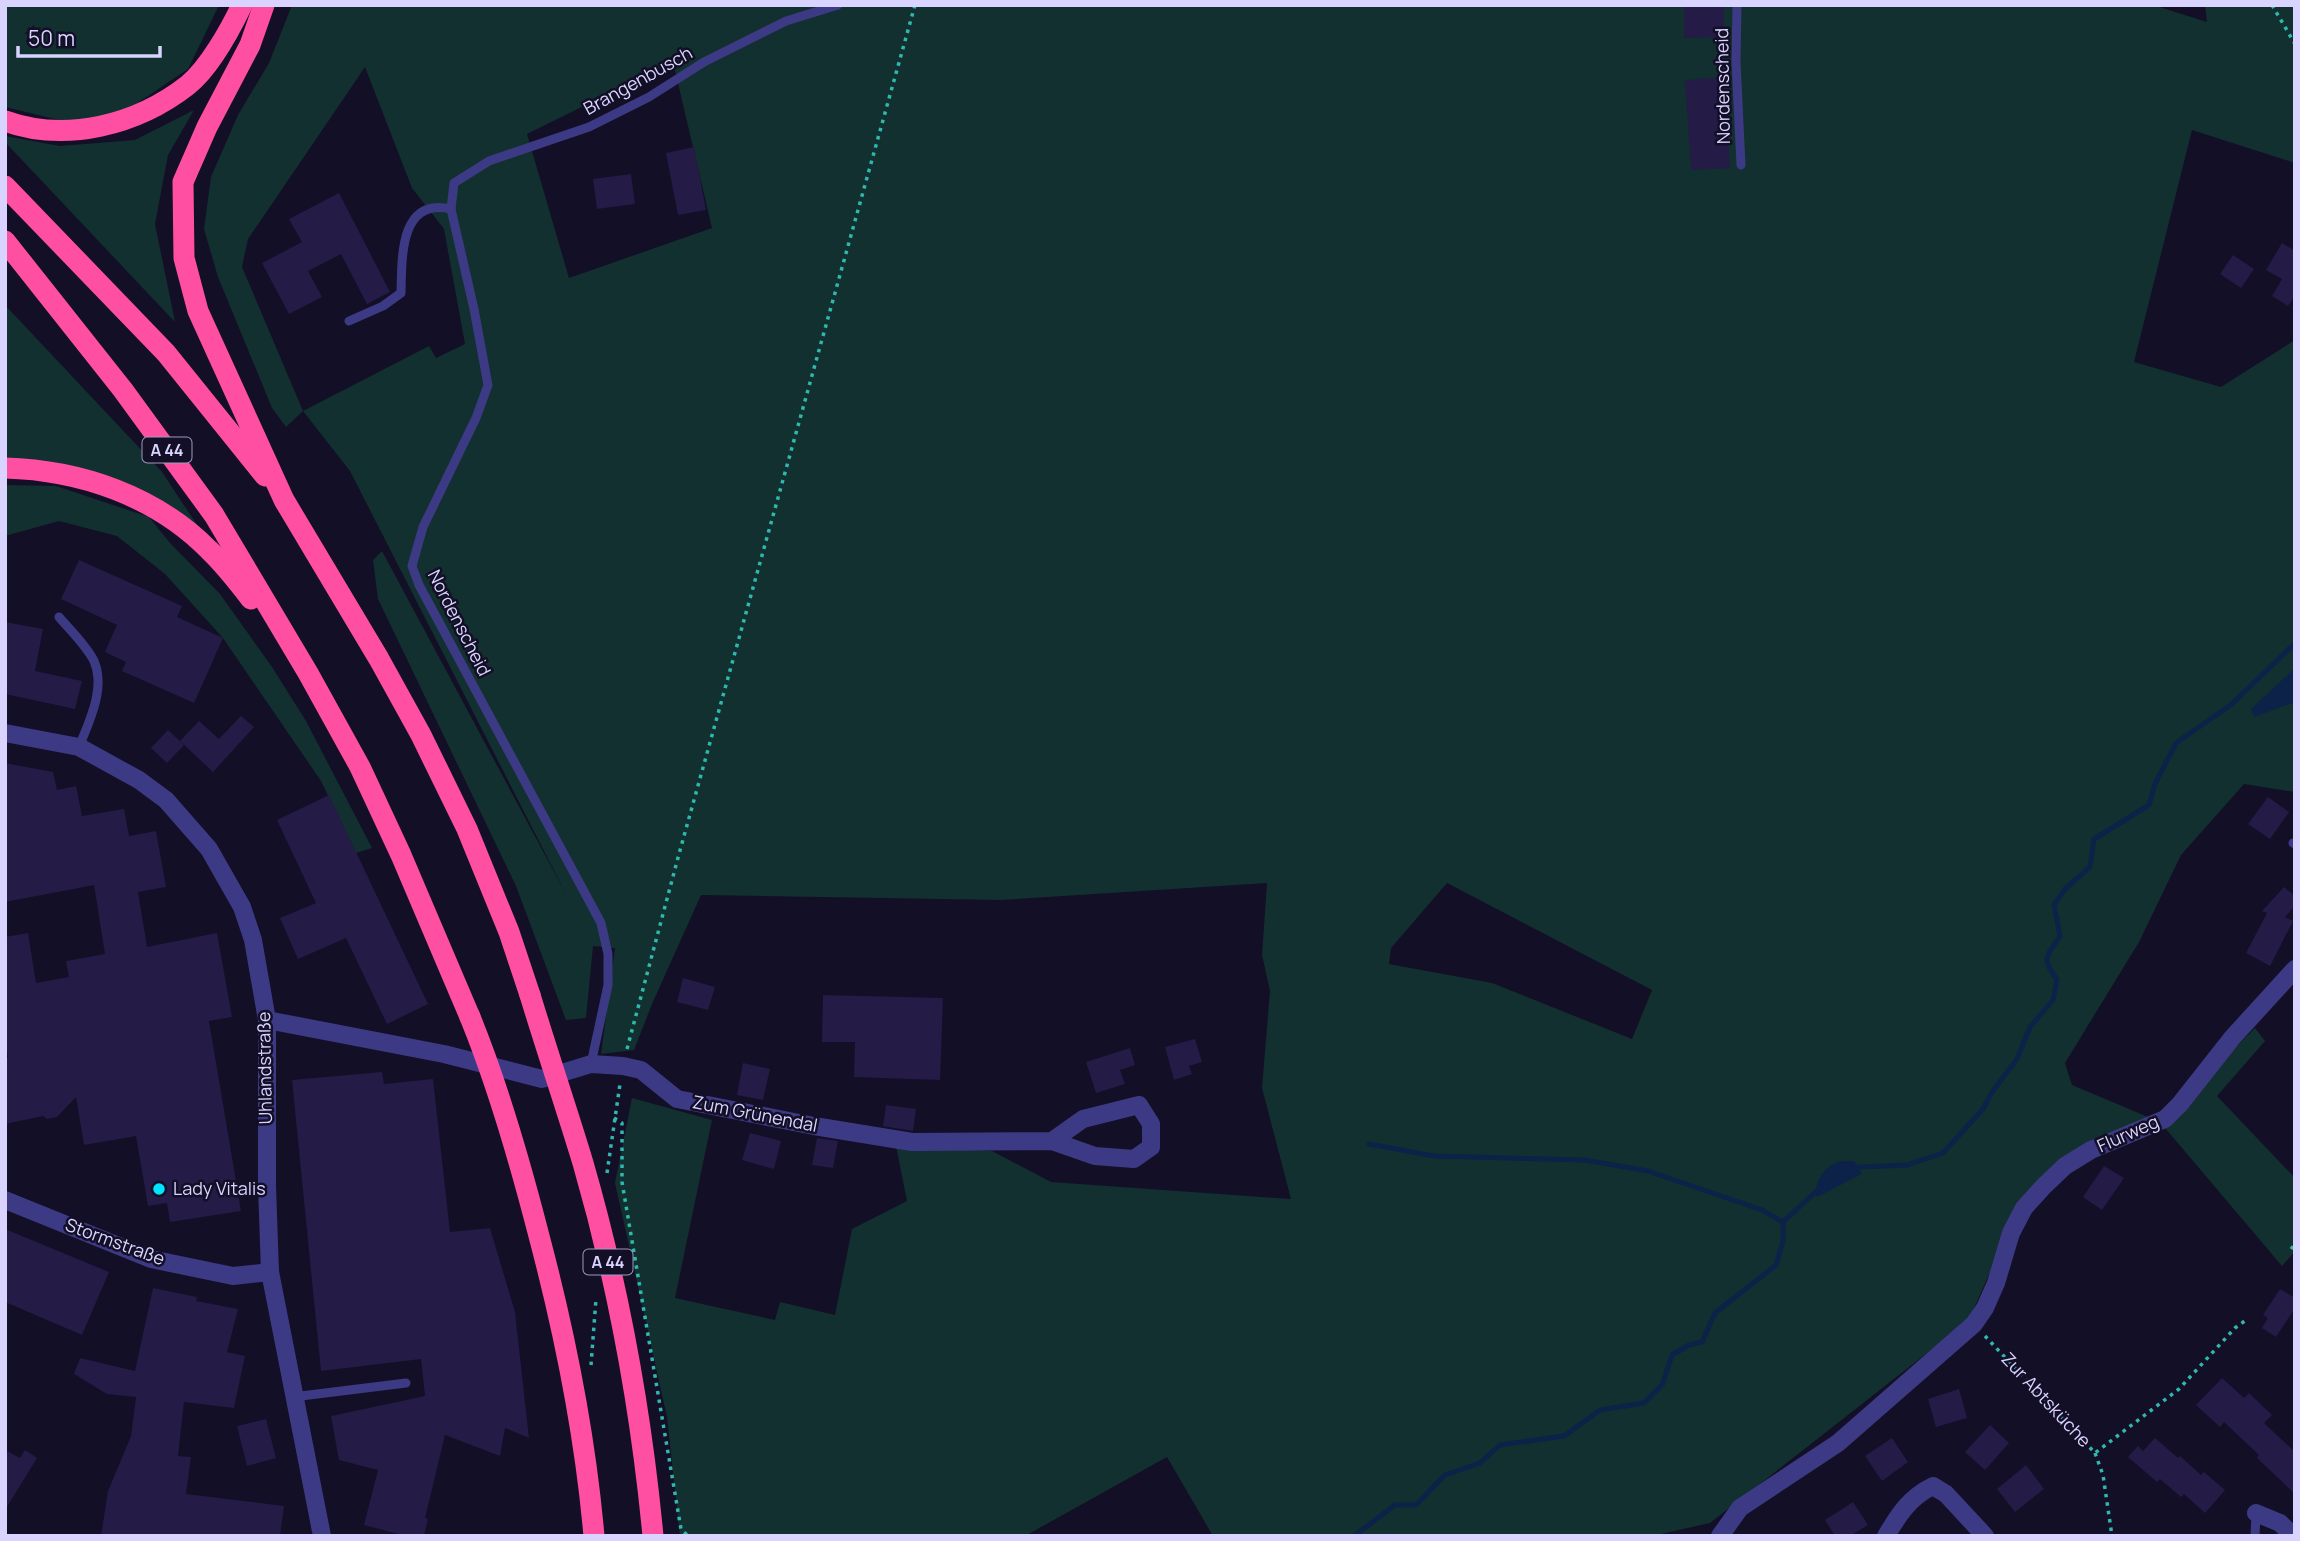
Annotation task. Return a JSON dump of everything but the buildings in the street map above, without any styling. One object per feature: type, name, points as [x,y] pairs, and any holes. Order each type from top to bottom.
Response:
[{"type":"highway","points":[[5,121],[26,128],[68,132],[110,124],[152,108],[189,84],[227,37],[242,5]]},
{"type":"highway","points":[[264,5],[250,46],[207,127],[183,182],[182,216],[184,258],[198,311],[284,500]]},
{"type":"highway","name":"A 44","points":[[5,186],[166,353],[284,500],[379,659],[421,735],[467,829],[509,932],[583,1165],[614,1287],[636,1398],[653,1536]]},
{"type":"highway","name":"A 44","points":[[5,241],[123,390],[214,515],[308,673],[360,767],[407,867],[496,1084],[525,1182],[555,1299],[578,1410],[594,1536]]},
{"type":"highway","points":[[5,468],[62,473],[94,481],[164,513],[215,556],[308,673]]},
{"type":"street","name":"Uhlandstraße","points":[[5,733],[79,747],[139,780],[166,800],[209,849],[242,907],[253,940],[267,1020],[270,1272],[321,1536]]},
{"type":"street","name":"Flurweg","points":[[1974,1324],[1985,1308],[1996,1283],[2011,1233],[2024,1208],[2065,1166],[2091,1150],[2165,1119],[2232,1038],[2295,969]]},
{"type":"street","name":"Zum Grünendal","points":[[267,1020],[444,1054],[542,1079],[591,1064],[623,1066],[641,1070],[677,1099],[912,1142],[1052,1141],[1095,1156],[1134,1159],[1151,1147],[1151,1124],[1139,1105],[1083,1119],[1052,1141]]},
{"type":"street","name":"Stormstraße","points":[[5,1200],[151,1259],[233,1276],[270,1272]]},
{"type":"street","points":[[1720,1536],[1740,1508],[1838,1443],[1974,1324]]},
{"type":"street","points":[[1886,1536],[1905,1506],[1933,1486],[1946,1494],[1985,1536]]},
{"type":"street","points":[[2256,1513],[2280,1522],[2292,1536]]},
{"type":"lane","name":"Brangenbusch","points":[[454,183],[489,161],[589,127],[649,97],[704,62],[786,22],[838,5]]},
{"type":"lane","name":"Nordenscheid","points":[[1737,5],[1736,62],[1741,165]]},
{"type":"lane","name":"Nordenscheid","points":[[454,183],[451,209],[488,385],[477,418],[423,527],[412,566],[419,585],[601,923],[608,954],[608,985],[591,1064]]},
{"type":"lane","points":[[349,321],[383,306],[401,293],[405,234],[419,213],[437,205],[451,209]]},
{"type":"lane","points":[[59,617],[93,658],[98,673],[95,705],[79,747]]},
{"type":"lane","points":[[293,1397],[406,1383]]},
{"type":"lane","points":[[2255,1536],[2256,1513]]},
{"type":"path","points":[[627,1047],[678,854],[806,404],[915,5]]},
{"type":"path","points":[[2272,5],[2295,44]]},
{"type":"path","points":[[614,1118],[622,1123],[622,1182],[681,1529],[688,1536]]},
{"type":"path","points":[[2291,1249],[2295,1244]]},
{"type":"path","name":"Zur Abtsküche","points":[[1974,1324],[2095,1453],[2179,1389],[2235,1328],[2246,1320]]},
{"type":"path","points":[[2095,1453],[2103,1475],[2112,1536]]},
{"type":"green space","points":[[5,5],[219,5],[188,69],[118,116],[63,121],[5,107]]},
{"type":"green space","points":[[292,5],[2153,5],[2207,22],[2205,5],[2295,5],[2295,163],[2192,130],[2134,362],[2221,387],[2295,340],[2295,792],[2244,784],[2181,855],[2139,942],[2065,1063],[2072,1085],[2160,1122],[2071,1158],[2009,1229],[1972,1313],[1959,1328],[1710,1523],[1652,1536],[1213,1536],[1167,1457],[1025,1536],[680,1536],[667,1417],[615,1183],[632,1098],[712,1120],[675,1298],[775,1320],[780,1302],[835,1315],[852,1229],[907,1201],[896,1146],[992,1151],[1051,1182],[1291,1199],[1262,1088],[1270,991],[1262,955],[1267,883],[1001,900],[701,895],[634,1050],[601,1054],[615,948],[593,946],[586,1018],[566,1020],[516,886],[378,599],[373,560],[382,551],[566,894],[350,471],[303,411],[286,427],[272,408],[218,277],[204,229],[211,177],[238,115],[269,63]],"holes":[[[673,62],[712,228],[569,278],[527,134]],[[365,67],[412,188],[444,229],[465,344],[436,358],[429,346],[303,411],[242,267],[248,239]],[[1447,883],[1652,990],[1632,1039],[1492,983],[1389,964],[1391,948]]]},
{"type":"green space","points":[[194,110],[168,155],[155,224],[175,322],[5,142],[5,136],[60,146],[135,140]]},
{"type":"green space","points":[[5,305],[162,472],[201,531],[5,461]]},
{"type":"green space","points":[[5,485],[56,486],[149,517],[170,543],[220,594],[272,667],[306,721],[372,848],[356,853],[321,781],[223,638],[165,574],[117,536],[59,521],[5,536]]},
{"type":"green space","points":[[2255,1028],[2265,1041],[2217,1096],[2295,1178],[2295,1251],[2282,1266],[2160,1122]]},
{"type":"water","points":[[2295,668],[2295,702],[2254,717],[2251,709]]},
{"type":"water","points":[[1854,1161],[1862,1174],[1817,1197],[1820,1177],[1831,1165]]},
{"type":"waterway","points":[[1854,1169],[1907,1165],[1943,1153],[1983,1109],[1992,1092],[2017,1059],[2030,1027],[2053,1000],[2057,980],[2047,958],[2060,936],[2054,905],[2065,889],[2090,867],[2094,839],[2149,805],[2155,784],[2176,743],[2232,704],[2295,643]]},
{"type":"waterway","points":[[1369,1144],[1434,1156],[1585,1160],[1648,1171],[1762,1210],[1783,1222]]},
{"type":"waterway","points":[[1354,1536],[1395,1505],[1416,1505],[1445,1475],[1480,1463],[1500,1445],[1564,1436],[1600,1410],[1644,1403],[1662,1385],[1672,1355],[1689,1345],[1702,1342],[1715,1313],[1776,1265],[1783,1241],[1783,1222],[1821,1187]]},
{"type":"place","name":"Lady Vitalis","points":[[159,1189]]}]
